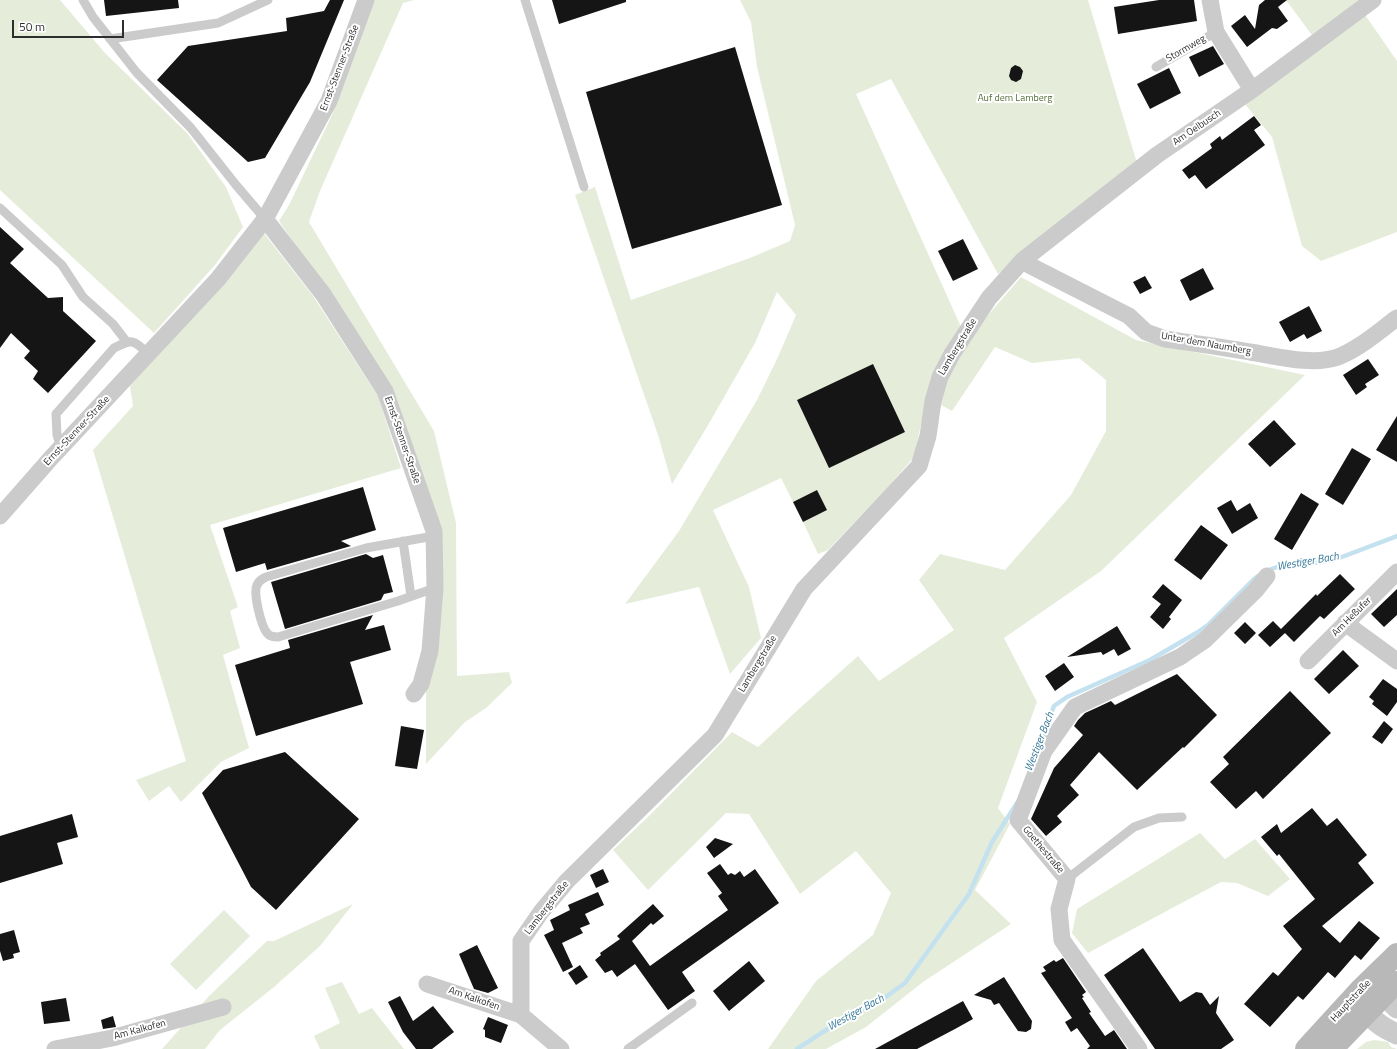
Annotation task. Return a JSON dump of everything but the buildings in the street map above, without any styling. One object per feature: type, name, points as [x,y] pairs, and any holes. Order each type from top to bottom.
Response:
[{"type":"main road","name":"Hauptstraße","points":[[1306,1049],[1360,990],[1397,954]]},
{"type":"main road","name":"Hauptstraße","points":[[1332,1049],[1368,1014],[1393,996]]},
{"type":"street","name":"Ernst-Stenner-Straße","points":[[0,516],[61,447],[218,279],[265,219],[329,101],[366,0]]},
{"type":"street","name":"Stormweg","points":[[1210,0],[1216,32],[1252,90]]},
{"type":"street","name":"Am Oelbusch","points":[[1023,260],[1157,156],[1252,90],[1373,0]]},
{"type":"street","name":"Ernst-Stenner-Straße","points":[[265,219],[323,294],[385,391],[434,531],[435,588],[430,651],[421,684],[414,694]]},
{"type":"street","name":"Unter dem Naumberg","points":[[1023,260],[1027,264],[1129,316],[1146,332],[1165,339],[1275,356],[1319,360],[1331,359],[1352,350],[1397,318]]},
{"type":"street","name":"Lambergstraße","points":[[520,1015],[521,941],[541,912],[567,881],[715,735],[804,589],[919,466],[928,436],[933,400],[940,377],[952,354],[989,298],[1023,260]]},
{"type":"street","name":"Am Heßufer","points":[[1308,661],[1397,572]]},
{"type":"street","name":"Goethestraße","points":[[1139,1049],[1062,940],[1059,909],[1067,879],[1018,820],[1044,751],[1075,707],[1180,657],[1205,640],[1256,590],[1266,576]]},
{"type":"street","points":[[1345,623],[1397,661]]},
{"type":"street","name":"Am Kalkofen","points":[[426,984],[520,1015]]},
{"type":"street","points":[[1393,996],[1374,991],[1360,990],[1363,1003],[1368,1014],[1384,1029],[1397,1034]]},
{"type":"street","name":"Am Kalkofen","points":[[55,1049],[112,1038],[223,1007]]},
{"type":"street","points":[[520,1015],[560,1049]]},
{"type":"lane","points":[[83,0],[93,17],[137,73],[191,128],[265,219]]},
{"type":"lane","points":[[110,39],[218,23],[268,0]]},
{"type":"lane","points":[[526,0],[584,187]]},
{"type":"lane","name":"Stormweg","points":[[1156,67],[1216,32]]},
{"type":"lane","points":[[0,208],[62,265],[82,297],[113,324],[126,341],[135,343],[148,354]]},
{"type":"lane","points":[[61,447],[57,435],[56,414],[114,348],[126,341]]},
{"type":"lane","points":[[434,536],[373,546],[341,554],[266,577],[260,580],[257,584],[256,591],[257,603],[263,627],[266,633],[271,637],[278,637],[435,588]]},
{"type":"lane","points":[[402,541],[411,596]]},
{"type":"lane","points":[[1067,879],[1134,827],[1158,818],[1182,817]]},
{"type":"lane","points":[[628,1049],[692,1003]]},
{"type":"green space","points":[[0,0],[60,0],[105,53],[187,133],[226,187],[243,227],[215,265],[154,333],[0,190]]},
{"type":"green space","points":[[373,0],[414,0],[403,3],[320,191],[309,222],[434,431],[456,523],[457,676],[509,672],[512,683],[486,708],[465,722],[426,764],[426,692],[437,651],[439,531],[339,310],[279,221],[289,205],[332,115],[367,7]]},
{"type":"green space","name":"Auf dem Lamberg","points":[[740,0],[1088,0],[1137,163],[998,274],[891,79],[856,94],[962,329],[931,377],[914,457],[888,487],[828,550],[818,554],[803,522],[827,510],[817,490],[793,502],[781,478],[713,510],[749,587],[761,638],[730,674],[699,587],[625,604],[679,531],[757,400],[796,315],[777,292],[755,343],[707,427],[672,484],[658,435],[575,195],[595,187],[631,300],[750,258],[790,241],[795,225],[757,67],[751,22]]},
{"type":"green space","points":[[1286,0],[1359,0],[1314,38]]},
{"type":"green space","points":[[1363,12],[1397,61],[1397,232],[1321,261],[1302,246],[1272,137],[1244,103]]},
{"type":"green space","points":[[263,232],[313,296],[378,396],[401,468],[210,525],[238,607],[230,611],[240,648],[223,655],[249,748],[221,762],[181,802],[169,786],[149,801],[136,780],[186,761],[93,450],[133,406],[130,386]]},
{"type":"green space","points":[[1021,277],[1136,340],[1305,375],[1101,571],[1004,638],[1037,702],[998,808],[1010,824],[975,890],[1011,924],[923,982],[866,1027],[826,1049],[768,1049],[816,981],[873,935],[891,893],[856,851],[800,894],[749,814],[726,813],[648,890],[613,850],[649,816],[732,732],[758,747],[858,656],[879,681],[954,630],[919,580],[940,554],[1005,570],[1071,495],[1106,431],[1106,380],[1079,358],[1032,363],[995,347],[952,411],[941,405],[944,385],[970,336]]},
{"type":"green space","points":[[1200,833],[1225,859],[1255,839],[1290,879],[1268,896],[1237,883],[1221,882],[1088,953],[1072,933],[1077,909]]},
{"type":"green space","points":[[353,904],[320,946],[274,987],[220,1030],[205,1049],[162,1049],[209,996],[267,941],[274,941]]},
{"type":"green space","points":[[224,910],[250,936],[196,990],[170,964]]},
{"type":"green space","points":[[342,982],[359,1014],[372,1008],[404,1049],[320,1049],[314,1036],[340,1023],[325,988]]},
{"type":"green space","points":[[1374,1040],[1388,1042],[1391,1047],[1397,1049],[1357,1049],[1366,1042]]},
{"type":"waterway","name":"Westiger Bach","points":[[1266,571],[1290,564],[1307,564],[1334,560],[1397,536]]},
{"type":"waterway","name":"Westiger Bach","points":[[1038,747],[1054,706],[1067,697],[1150,660],[1198,632],[1208,625],[1258,576]]},
{"type":"waterway","name":"Westiger Bach","points":[[797,1049],[849,1015],[876,1004],[905,983],[969,894],[992,842],[1017,803]]}]
